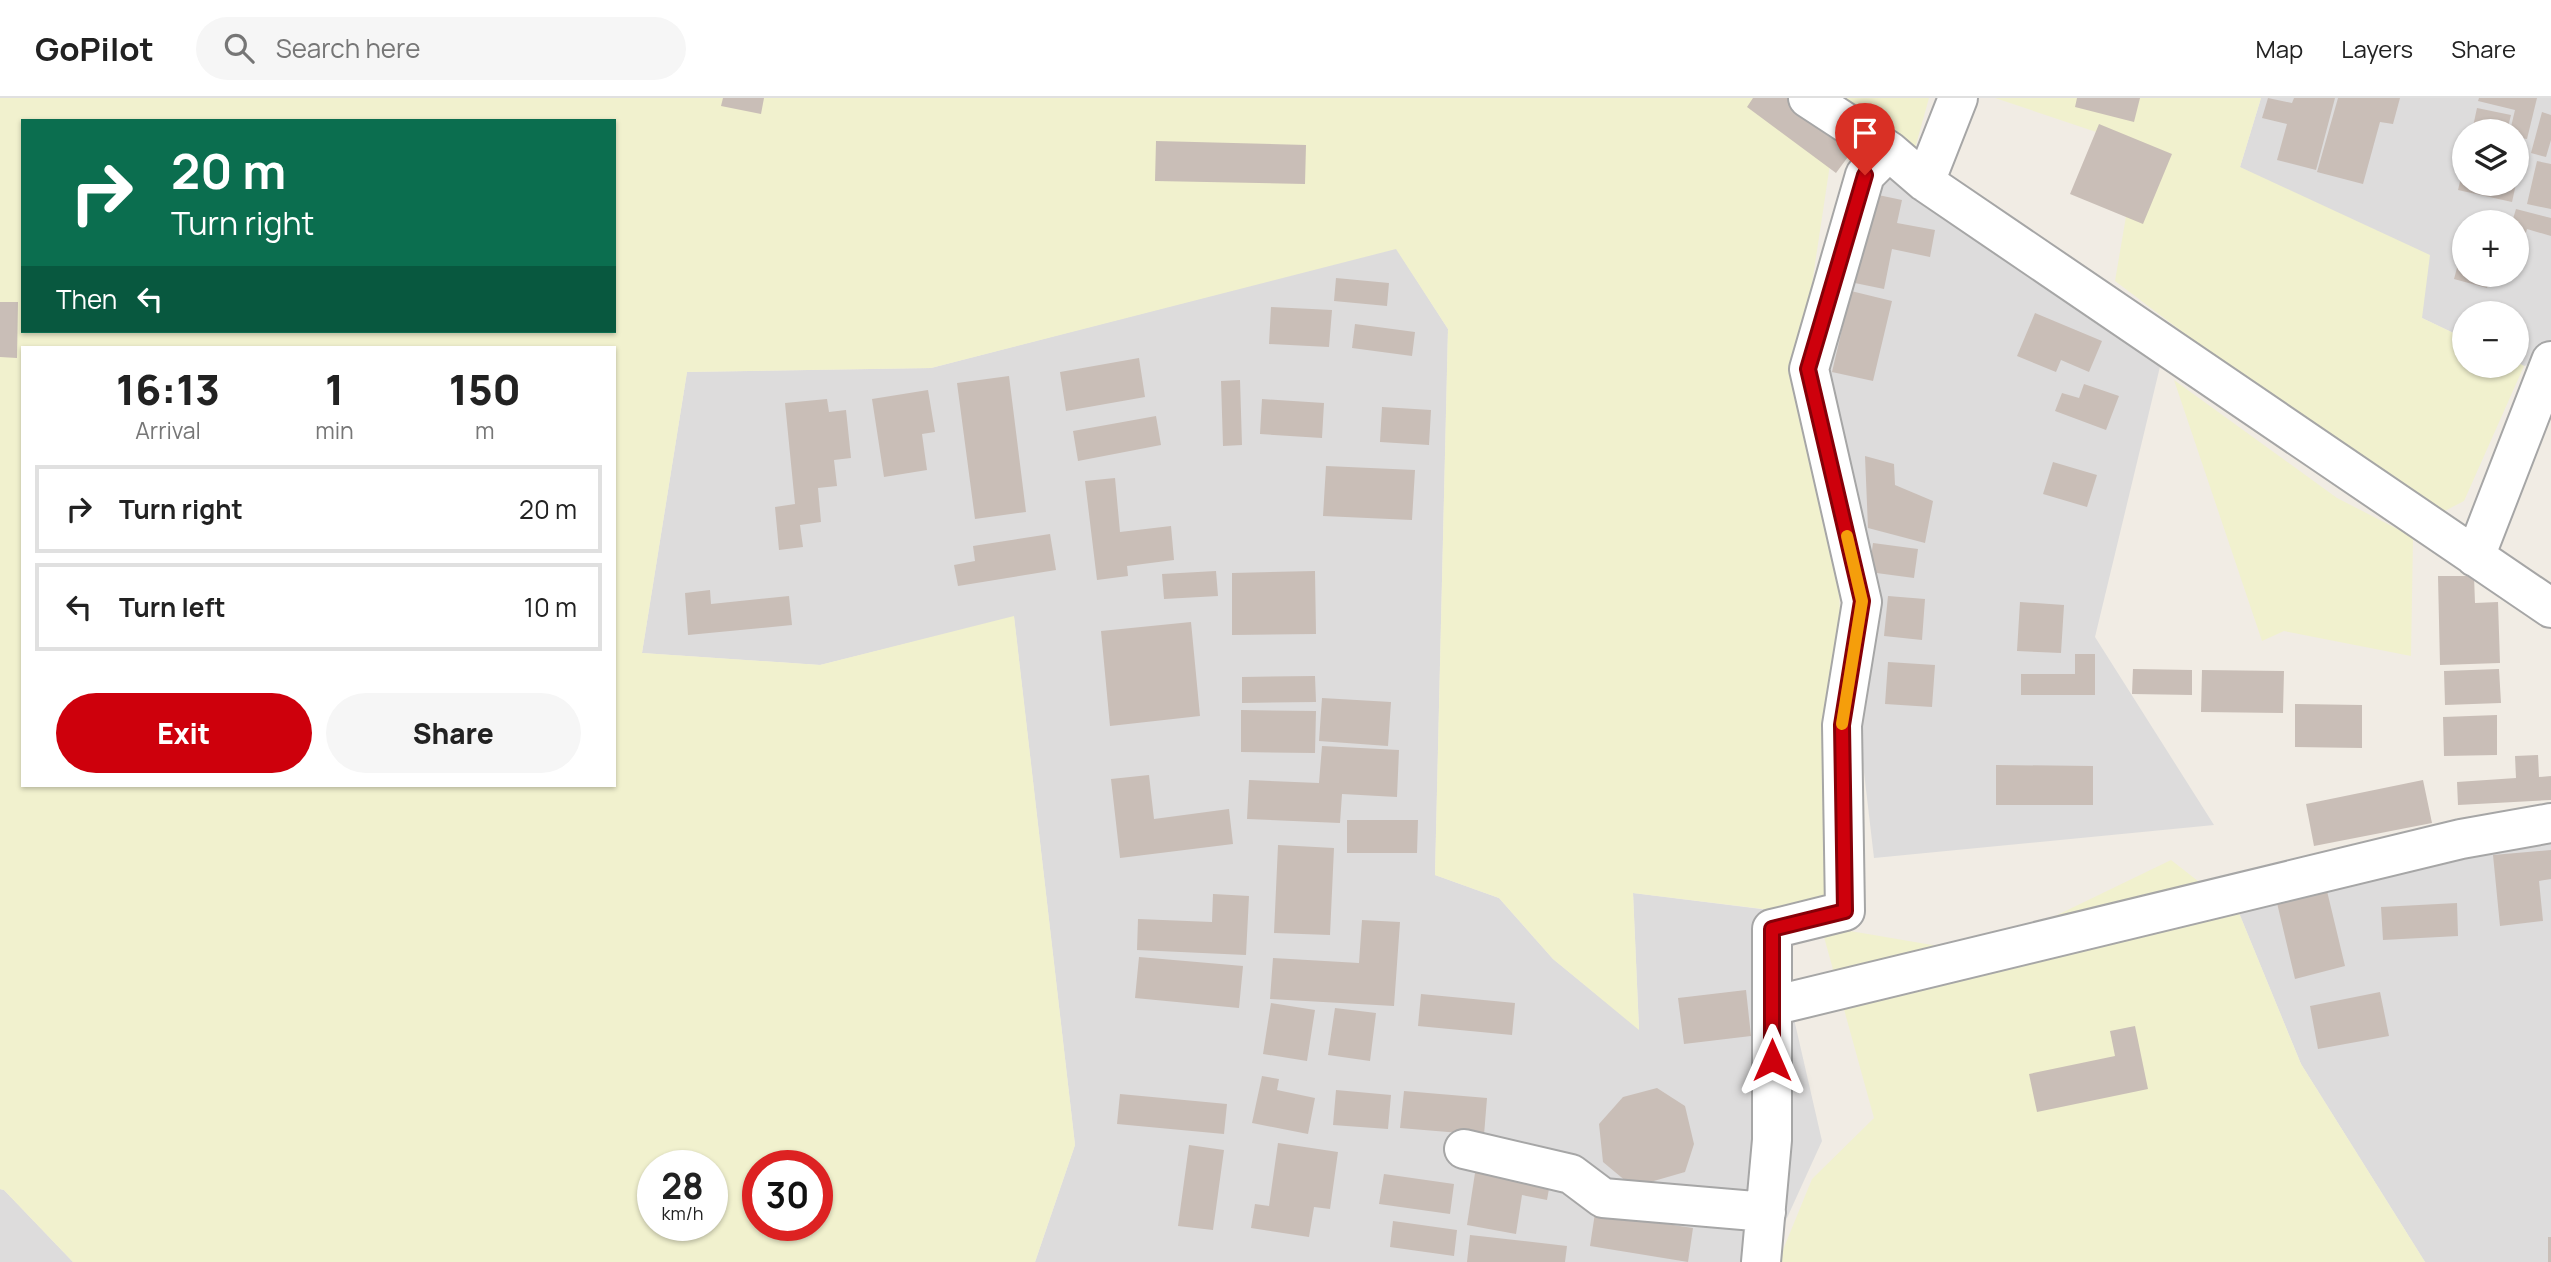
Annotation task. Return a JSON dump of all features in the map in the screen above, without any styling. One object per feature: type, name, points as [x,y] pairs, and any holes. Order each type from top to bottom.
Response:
[{"type":"street","points":[[1808,98],[1889,150],[1925,182],[2551,608]]},
{"type":"street","points":[[1925,182],[1958,98]]},
{"type":"street","points":[[1761,1262],[1772,1140],[1772,929],[1845,911],[1842,725],[1862,601],[1808,369],[1865,175],[1889,150]]},
{"type":"street","points":[[2475,557],[2551,361]]},
{"type":"street","points":[[1772,1006],[2461,839],[2551,823]]},
{"type":"street","points":[[1464,1149],[1571,1174],[1603,1198],[1766,1212]]},
{"type":"shaded area","points":[[2261,98],[2551,98],[2551,359],[2529,365],[2529,301],[2452,301],[2452,332],[2422,318],[2240,167]]},
{"type":"shaded area","points":[[1878,163],[2164,350],[2095,637],[2214,825],[1874,858],[1815,353]]},
{"type":"shaded area","points":[[1396,248],[1448,329],[1435,875],[1499,898],[1553,959],[1639,1029],[1633,893],[1769,910],[1822,1141],[1767,1262],[1035,1262],[1075,1145],[1014,617],[820,665],[642,653],[687,372],[931,368]]},
{"type":"shaded area","points":[[2448,826],[2551,826],[2551,1262],[2425,1262],[2301,1064],[2239,913]]},
{"type":"shaded area","points":[[0,1189],[4,1190],[73,1262],[0,1262]]},
{"type":"green space","points":[[0,98],[1762,98],[1832,151],[1801,357],[1836,511],[1844,717],[1837,918],[1633,893],[1639,1030],[1553,959],[1499,898],[1435,875],[1448,329],[1396,249],[931,368],[687,372],[642,653],[820,665],[1014,616],[1075,1145],[1035,1262],[73,1262],[4,1190],[0,1189]]},
{"type":"green space","points":[[1836,98],[1929,98],[1914,152]]},
{"type":"green space","points":[[1995,98],[2261,98],[2240,167],[2430,255],[2422,318],[2452,332],[2452,378],[2519,378],[2464,501],[2435,516],[2254,386],[2115,281],[2138,146]]},
{"type":"green space","points":[[2174,380],[2337,498],[2413,537],[2411,656],[2284,631],[2262,641]]},
{"type":"green space","points":[[2171,860],[2239,913],[2301,1064],[2425,1262],[1778,1262],[1812,1179],[1874,1118],[1821,926],[1979,953]]},
{"type":"building","points":[[723,98],[764,98],[761,114],[721,106]]},
{"type":"building","points":[[1753,98],[1799,98],[1859,142],[1836,173],[1747,107]]},
{"type":"building","points":[[2077,98],[2140,98],[2134,122],[2075,107]]},
{"type":"building","points":[[2268,98],[2292,103],[2294,98],[2335,98],[2316,170],[2277,160],[2287,124],[2262,118]]},
{"type":"building","points":[[2338,98],[2400,98],[2393,124],[2380,122],[2363,184],[2317,172]]},
{"type":"building","points":[[2479,98],[2537,98],[2529,131],[2529,119],[2513,119],[2515,110],[2478,101]]},
{"type":"building","points":[[2477,108],[2511,115],[2510,119],[2475,119]]},
{"type":"building","points":[[2542,112],[2551,115],[2551,140],[2546,157],[2531,153]]},
{"type":"building","points":[[2099,124],[2172,154],[2143,224],[2070,194]]},
{"type":"building","points":[[1156,141],[1306,145],[1305,184],[1155,181]]},
{"type":"building","points":[[2537,161],[2551,164],[2551,209],[2527,204]]},
{"type":"building","points":[[1864,192],[1902,200],[1897,223],[1935,230],[1930,257],[1892,249],[1884,289],[1845,281]]},
{"type":"building","points":[[2485,196],[2513,196],[2512,202]]},
{"type":"building","points":[[2529,212],[2551,218],[2551,236],[2529,230]]},
{"type":"building","points":[[1336,278],[1389,283],[1387,306],[1334,301]]},
{"type":"building","points":[[1851,291],[1892,301],[1873,381],[1832,372]]},
{"type":"building","points":[[0,302],[18,302],[17,358],[0,357]]},
{"type":"building","points":[[1271,307],[1332,310],[1329,347],[1269,344]]},
{"type":"building","points":[[2035,313],[2102,341],[2089,372],[2061,360],[2056,372],[2017,356]]},
{"type":"building","points":[[1355,324],[1415,332],[1412,356],[1352,348]]},
{"type":"building","points":[[1139,358],[1145,397],[1066,411],[1060,372]]},
{"type":"building","points":[[1009,376],[1026,512],[975,519],[957,383]]},
{"type":"building","points":[[1240,380],[1242,445],[1223,446],[1221,381]]},
{"type":"building","points":[[2084,384],[2119,396],[2106,430],[2055,411],[2062,393],[2079,398]]},
{"type":"building","points":[[928,390],[935,432],[922,434],[927,470],[884,477],[872,399]]},
{"type":"building","points":[[827,399],[829,412],[846,410],[851,458],[834,460],[837,486],[818,488],[821,522],[800,525],[803,547],[779,550],[775,507],[795,504],[785,403]]},
{"type":"building","points":[[1262,399],[1324,403],[1322,438],[1260,434]]},
{"type":"building","points":[[1382,407],[1431,410],[1429,445],[1380,442]]},
{"type":"building","points":[[1156,416],[1161,445],[1078,461],[1073,431]]},
{"type":"building","points":[[1865,456],[1894,464],[1895,485],[1933,501],[1925,543],[1868,528]]},
{"type":"building","points":[[2053,462],[2097,475],[2087,507],[2043,494]]},
{"type":"building","points":[[1326,466],[1415,470],[1412,520],[1323,516]]},
{"type":"building","points":[[1115,478],[1120,532],[1171,526],[1174,560],[1127,566],[1128,576],[1097,580],[1085,481]]},
{"type":"building","points":[[1050,534],[1056,570],[958,586],[954,565],[975,561],[973,546]]},
{"type":"building","points":[[1873,543],[1918,549],[1914,578],[1869,572]]},
{"type":"building","points":[[1216,571],[1218,596],[1164,599],[1162,574]]},
{"type":"building","points":[[1315,571],[1316,634],[1232,635],[1232,573]]},
{"type":"building","points":[[2438,576],[2474,576],[2475,603],[2498,602],[2500,663],[2440,665]]},
{"type":"building","points":[[710,590],[711,604],[789,596],[792,625],[688,635],[685,593]]},
{"type":"building","points":[[1888,596],[1925,599],[1922,640],[1884,636]]},
{"type":"building","points":[[2020,602],[2064,605],[2061,653],[2017,651]]},
{"type":"building","points":[[1191,622],[1200,716],[1110,726],[1101,631]]},
{"type":"building","points":[[2075,654],[2095,654],[2095,695],[2021,695],[2021,674],[2075,674]]},
{"type":"building","points":[[1888,662],[1935,665],[1932,707],[1885,704]]},
{"type":"building","points":[[2133,669],[2192,670],[2192,695],[2132,694]]},
{"type":"building","points":[[2499,669],[2501,703],[2445,705],[2444,671]]},
{"type":"building","points":[[2202,670],[2284,671],[2283,713],[2201,712]]},
{"type":"building","points":[[1315,676],[1316,702],[1242,703],[1242,677]]},
{"type":"building","points":[[1322,698],[1391,702],[1388,746],[1319,741]]},
{"type":"building","points":[[2295,704],[2362,705],[2362,748],[2295,747]]},
{"type":"building","points":[[1241,710],[1316,711],[1315,753],[1241,752]]},
{"type":"building","points":[[2497,715],[2497,755],[2444,756],[2443,717]]},
{"type":"building","points":[[1322,746],[1399,750],[1397,797],[1342,794],[1340,823],[1247,819],[1249,780],[1319,783]]},
{"type":"building","points":[[2538,755],[2539,777],[2551,776],[2551,800],[2458,805],[2457,782],[2516,778],[2515,756]]},
{"type":"building","points":[[1996,765],[2093,766],[2093,805],[1996,805]]},
{"type":"building","points":[[1149,775],[1154,819],[1229,809],[1233,844],[1120,858],[1111,779]]},
{"type":"building","points":[[2423,780],[2432,823],[2314,846],[2306,804]]},
{"type":"building","points":[[1347,820],[1418,820],[1417,853],[1347,853]]},
{"type":"building","points":[[1278,845],[1334,848],[1330,935],[1274,933]]},
{"type":"building","points":[[2551,850],[2551,879],[2539,881],[2543,921],[2500,926],[2493,855]]},
{"type":"building","points":[[2327,891],[2345,966],[2295,979],[2277,903]]},
{"type":"building","points":[[1213,894],[1249,896],[1246,955],[1137,950],[1138,919],[1212,922]]},
{"type":"building","points":[[2457,903],[2458,936],[2383,940],[2381,907]]},
{"type":"building","points":[[1362,920],[1400,922],[1394,1006],[1270,999],[1273,958],[1359,963]]},
{"type":"building","points":[[1139,957],[1243,966],[1239,1008],[1135,998]]},
{"type":"building","points":[[1746,990],[1751,1036],[1684,1044],[1678,998]]},
{"type":"building","points":[[2380,992],[2389,1036],[2318,1049],[2310,1006]]},
{"type":"building","points":[[1421,994],[1515,1003],[1512,1035],[1418,1026]]},
{"type":"building","points":[[1271,1003],[1315,1010],[1307,1061],[1263,1054]]},
{"type":"building","points":[[1335,1008],[1376,1013],[1370,1061],[1328,1055]]},
{"type":"building","points":[[2135,1026],[2148,1089],[2037,1112],[2029,1074],[2115,1056],[2110,1031]]},
{"type":"building","points":[[1262,1076],[1279,1079],[1277,1090],[1315,1098],[1308,1134],[1252,1123]]},
{"type":"building","points":[[1657,1088],[1685,1106],[1694,1144],[1685,1172],[1633,1187],[1603,1162],[1599,1124],[1623,1097]]},
{"type":"building","points":[[1336,1090],[1391,1095],[1388,1129],[1333,1125]]},
{"type":"building","points":[[1404,1091],[1487,1098],[1484,1135],[1400,1128]]},
{"type":"building","points":[[1120,1094],[1227,1104],[1224,1134],[1117,1124]]},
{"type":"building","points":[[1278,1143],[1338,1152],[1330,1209],[1314,1207],[1309,1237],[1251,1228],[1255,1204],[1269,1206]]},
{"type":"building","points":[[1189,1145],[1224,1150],[1213,1230],[1178,1226]]},
{"type":"building","points":[[1477,1160],[1552,1172],[1547,1200],[1522,1195],[1516,1234],[1467,1225]]},
{"type":"building","points":[[1384,1174],[1454,1184],[1450,1214],[1379,1204]]},
{"type":"building","points":[[1595,1213],[1693,1228],[1688,1262],[1590,1246]]},
{"type":"building","points":[[1393,1221],[1457,1230],[1454,1256],[1390,1247]]},
{"type":"building","points":[[1470,1235],[1567,1246],[1565,1262],[1467,1262]]},
{"type":"building","points":[[2548,1237],[2551,1237],[2551,1262],[2548,1262]]},
{"type":"slow traffic","points":[[1842,724],[1862,601],[1847,536]]},
{"type":"route","points":[[1772,1060],[1772,929],[1845,911],[1842,725],[1862,601],[1808,369],[1865,175]]}]
